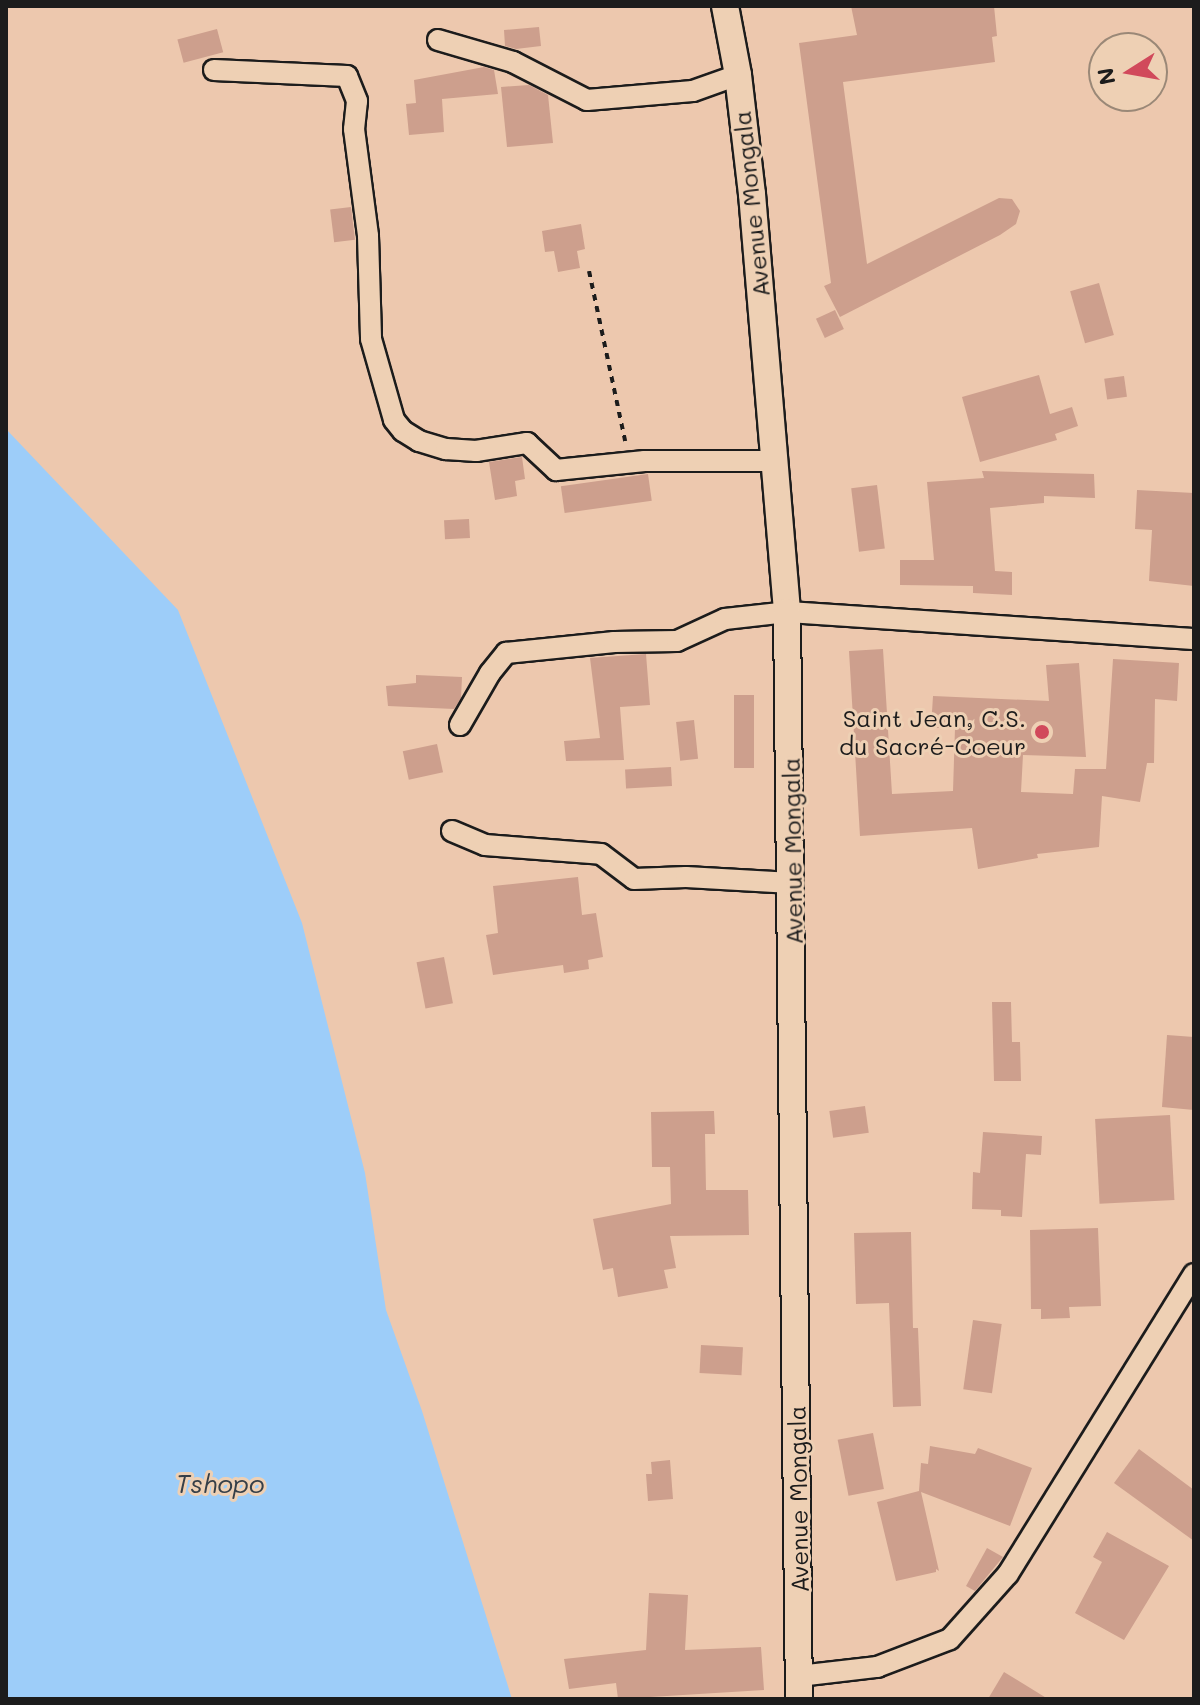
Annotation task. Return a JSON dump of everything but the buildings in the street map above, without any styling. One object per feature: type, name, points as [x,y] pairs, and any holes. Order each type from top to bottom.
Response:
[{"type":"street","name":"Avenue Mongala","points":[[725,6],[738,75],[776,461],[787,612],[799,1687]]},
{"type":"street","points":[[438,40],[513,62],[587,100],[693,91],[738,75]]},
{"type":"street","points":[[214,70],[347,76],[357,101],[354,129],[368,236],[371,339],[394,420],[403,431],[419,441],[446,449],[476,451],[527,443],[556,470],[630,463],[776,461]]},
{"type":"street","points":[[460,725],[490,673],[506,653],[614,642],[677,641],[725,619],[787,612],[1194,639]]},
{"type":"street","points":[[452,831],[485,845],[601,854],[634,879],[686,877],[792,883]]},
{"type":"street","points":[[799,1687],[877,1667],[950,1639],[1008,1574],[1194,1274]]},
{"type":"path","points":[[589,271],[630,463]]},
{"type":"water","name":"Tshopo","points":[[6,429],[178,610],[302,923],[365,1173],[386,1310],[422,1411],[512,1699],[6,1699]]},
{"type":"place","name":"Saint Jean, C.S. du Sacré-Coeur","points":[[1042,732]]}]
